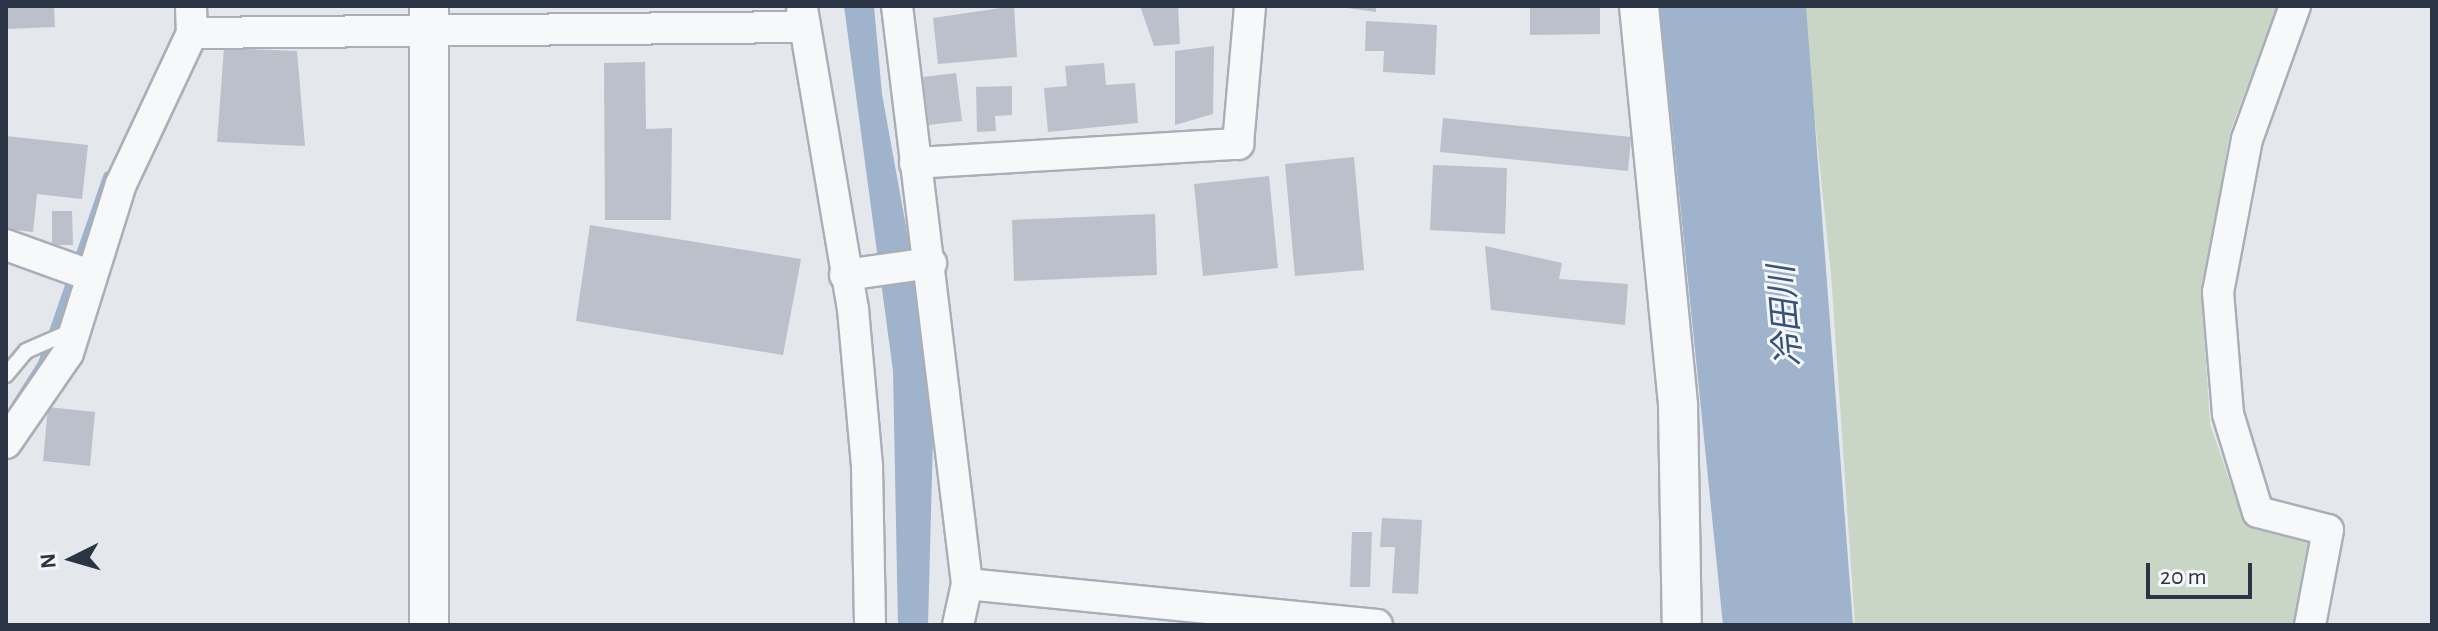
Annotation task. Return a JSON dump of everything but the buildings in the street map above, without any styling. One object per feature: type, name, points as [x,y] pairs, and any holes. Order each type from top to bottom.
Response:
[{"type":"street","points":[[897,6],[915,163],[931,263],[967,584],[958,625]]},
{"type":"street","points":[[915,163],[1238,144],[1250,6]]},
{"type":"street","points":[[1639,6],[1678,406],[1682,625]]},
{"type":"street","points":[[2295,6],[2247,139],[2218,292],[2228,414],[2258,512],[2328,530],[2310,625]]},
{"type":"street","points":[[6,443],[68,353],[69,332],[121,184],[191,20],[429,21],[803,16],[845,275],[867,467],[870,625]]},
{"type":"street","points":[[429,21],[429,625]]},
{"type":"street","points":[[6,245],[89,275]]},
{"type":"street","points":[[845,275],[931,263]]},
{"type":"street","points":[[967,584],[1377,625]]},
{"type":"lane","points":[[6,375],[26,351],[69,332]]},
{"type":"green space","points":[[1803,6],[2277,6],[2230,132],[2202,297],[2210,424],[2244,523],[2310,540],[2294,625],[1855,625],[1831,274]]},
{"type":"water","points":[[844,6],[874,6],[882,94],[919,298],[933,438],[928,625],[898,625],[893,371]]},
{"type":"water","name":"冷田川","points":[[1660,6],[1806,6],[1853,625],[1723,625]]},
{"type":"waterway","points":[[17,404],[43,363],[108,176]]}]
